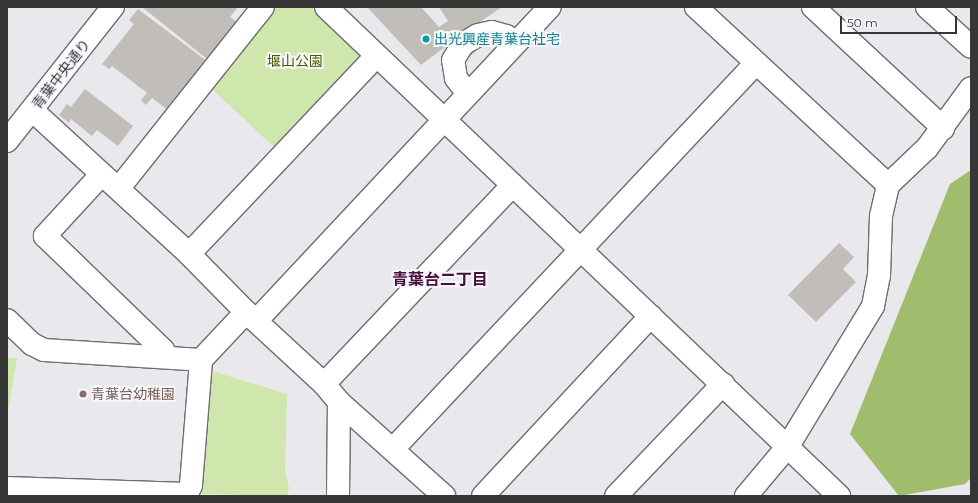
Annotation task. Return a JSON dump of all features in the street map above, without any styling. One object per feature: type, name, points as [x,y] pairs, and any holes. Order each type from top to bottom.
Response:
[{"type":"street","name":"青葉中央通り","points":[[7,141],[33,111],[113,7]]},
{"type":"street","points":[[119,188],[263,7]]},
{"type":"street","points":[[326,7],[839,496]]},
{"type":"street","points":[[7,488],[187,494],[191,485],[201,360],[251,317],[444,119],[550,7]]},
{"type":"street","points":[[696,7],[888,185]]},
{"type":"street","points":[[813,7],[943,128]]},
{"type":"street","points":[[927,7],[971,47]]},
{"type":"street","points":[[468,94],[456,78],[453,60],[463,44],[478,35],[492,32],[506,36],[516,43]]},
{"type":"street","points":[[189,254],[376,56]]},
{"type":"street","points":[[394,448],[756,63]]},
{"type":"street","points":[[746,496],[788,446],[873,306],[879,276],[881,216],[888,185],[927,148],[971,88]]},
{"type":"street","points":[[33,111],[101,175],[119,188],[189,254],[251,317],[324,384],[339,402],[394,448],[444,496]]},
{"type":"street","points":[[101,175],[45,236],[163,350],[164,356]]},
{"type":"street","points":[[324,384],[513,184]]},
{"type":"street","points":[[483,496],[651,316]]},
{"type":"street","points":[[7,320],[32,344],[44,350],[164,356],[201,360]]},
{"type":"street","points":[[616,496],[723,384]]},
{"type":"street","points":[[338,496],[339,402]]},
{"type":"green space","name":"堰山公園","points":[[275,7],[314,7],[363,52],[363,61],[278,151],[211,88]]},
{"type":"green space","points":[[971,170],[971,478],[965,484],[899,496],[850,434],[950,184]]},
{"type":"green space","points":[[7,358],[17,358],[7,416]]},
{"type":"green space","points":[[206,369],[287,394],[285,471],[289,488],[287,496],[198,494]]},
{"type":"building","points":[[142,7],[238,7],[230,17],[237,22],[207,59]]},
{"type":"building","name":"出光興産青葉台社宅","points":[[367,7],[421,7],[439,27],[448,21],[439,7],[502,7],[461,35],[475,52],[463,61],[449,44],[421,65]]},
{"type":"building","points":[[138,9],[208,62],[169,111],[152,98],[146,105],[141,100],[147,93],[112,66],[109,69],[102,64],[134,24],[129,20]]},
{"type":"building","points":[[85,89],[133,126],[118,146],[97,130],[92,136],[71,119],[69,123],[59,115],[67,104],[71,107]]},
{"type":"building","points":[[839,243],[854,257],[843,269],[856,282],[816,322],[788,295]]},
{"type":"place","name":"出光興産青葉台社宅","points":[[426,39]]},
{"type":"place","name":"青葉台幼稚園","points":[[83,394]]},
{"type":"district","name":"青葉台二丁目","points":[[440,280]]}]
